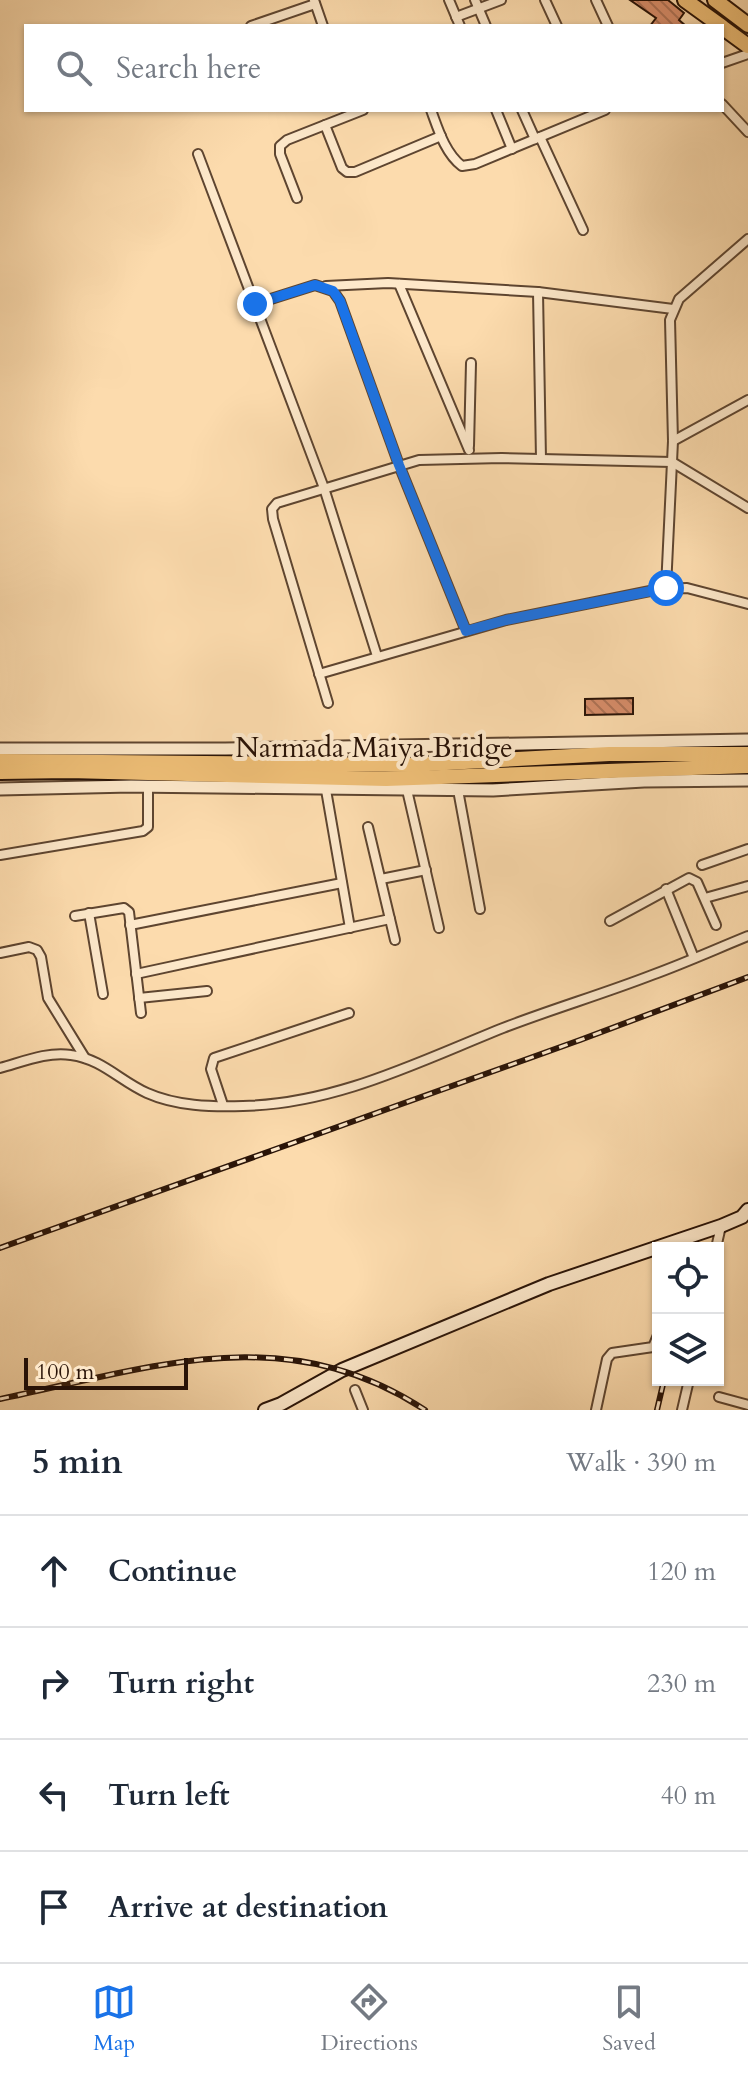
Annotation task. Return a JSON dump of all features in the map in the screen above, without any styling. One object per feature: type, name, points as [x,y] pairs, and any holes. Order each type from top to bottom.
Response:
[{"type":"main road","points":[[685,0],[718,24]]},
{"type":"main road","points":[[715,0],[746,19]]},
{"type":"main road","points":[[724,29],[748,46]]},
{"type":"main road","points":[[0,761],[410,765],[609,754],[748,754]]},
{"type":"main road","name":"Narmada Maiya Bridge","points":[[0,772],[386,779],[748,766]]},
{"type":"main road","points":[[684,1242],[742,1217],[748,1210]]},
{"type":"main road","points":[[265,1410],[342,1370],[549,1284],[652,1252]]},
{"type":"street","points":[[449,0],[458,22],[477,5],[501,0]]},
{"type":"street","points":[[545,0],[556,24]]},
{"type":"street","points":[[596,0],[607,24]]},
{"type":"street","points":[[256,24],[315,2],[322,24]]},
{"type":"street","points":[[477,5],[485,24]]},
{"type":"street","points":[[724,28],[746,19]]},
{"type":"street","points":[[724,62],[748,54]]},
{"type":"street","points":[[724,106],[748,132]]},
{"type":"street","points":[[297,198],[280,154],[280,146],[287,140],[358,112]]},
{"type":"street","points":[[432,112],[441,136],[462,166],[475,164],[597,112]]},
{"type":"street","points":[[497,112],[512,149]]},
{"type":"street","points":[[523,112],[583,230]]},
{"type":"street","points":[[325,125],[342,168],[347,172],[355,172],[441,136]]},
{"type":"street","points":[[198,154],[324,488],[377,656]]},
{"type":"street","points":[[666,588],[673,441],[670,320],[679,299],[748,239]]},
{"type":"street","points":[[255,304],[315,285],[358,283],[538,292],[673,309]]},
{"type":"street","points":[[399,284],[469,454]]},
{"type":"street","points":[[325,286],[340,301],[399,465],[466,631]]},
{"type":"street","points":[[538,292],[541,459]]},
{"type":"street","points":[[469,454],[471,363]]},
{"type":"street","points":[[673,441],[748,400]]},
{"type":"street","points":[[328,703],[272,509],[277,503],[399,465],[469,454],[672,462],[748,508]]},
{"type":"street","points":[[319,674],[506,620],[666,588],[687,588],[748,604]]},
{"type":"street","points":[[0,749],[225,749],[748,740]]},
{"type":"street","points":[[0,789],[148,786],[458,790],[644,781],[748,780]]},
{"type":"street","points":[[0,855],[143,831],[148,827],[150,818],[148,786]]},
{"type":"street","points":[[326,790],[350,928]]},
{"type":"street","points":[[407,790],[439,928]]},
{"type":"street","points":[[458,790],[480,909]]},
{"type":"street","points":[[368,827],[395,940]]},
{"type":"street","points":[[702,865],[748,849]]},
{"type":"street","points":[[381,879],[426,870]]},
{"type":"street","points":[[610,921],[689,878],[697,882],[716,925]]},
{"type":"street","points":[[130,925],[342,883]]},
{"type":"street","points":[[705,898],[748,886]]},
{"type":"street","points":[[666,889],[694,958]]},
{"type":"street","points":[[75,916],[124,908],[129,912],[141,1013]]},
{"type":"street","points":[[89,913],[103,994]]},
{"type":"street","points":[[136,974],[390,919]]},
{"type":"street","points":[[0,1068],[50,1055],[71,1055],[104,1065],[146,1093],[194,1105],[283,1103],[329,1095],[653,975],[748,936]]},
{"type":"street","points":[[0,953],[29,947],[37,950],[48,998],[86,1059]]},
{"type":"street","points":[[139,998],[207,991]]},
{"type":"street","points":[[223,1105],[211,1069],[214,1058],[349,1013]]},
{"type":"street","points":[[717,1242],[721,1226]]},
{"type":"street","points":[[596,1410],[607,1359],[612,1353],[652,1347]]},
{"type":"street","points":[[682,1410],[688,1386]]},
{"type":"street","points":[[355,1390],[363,1410]]},
{"type":"street","points":[[719,1397],[748,1405]]},
{"type":"building","points":[[630,0],[668,0],[684,13],[679,20],[684,24],[652,24],[656,18]]},
{"type":"building","points":[[633,698],[633,714],[585,715],[585,699]]},
{"type":"railway","points":[[0,1248],[748,977]]},
{"type":"railway","points":[[0,1399],[163,1365],[216,1358],[269,1358],[321,1365],[373,1382],[425,1410]]},
{"type":"railway","points":[[657,1410],[663,1386]]},
{"type":"route","points":[[255,304],[315,285],[333,291],[340,301],[399,465],[466,631],[666,588]]}]
